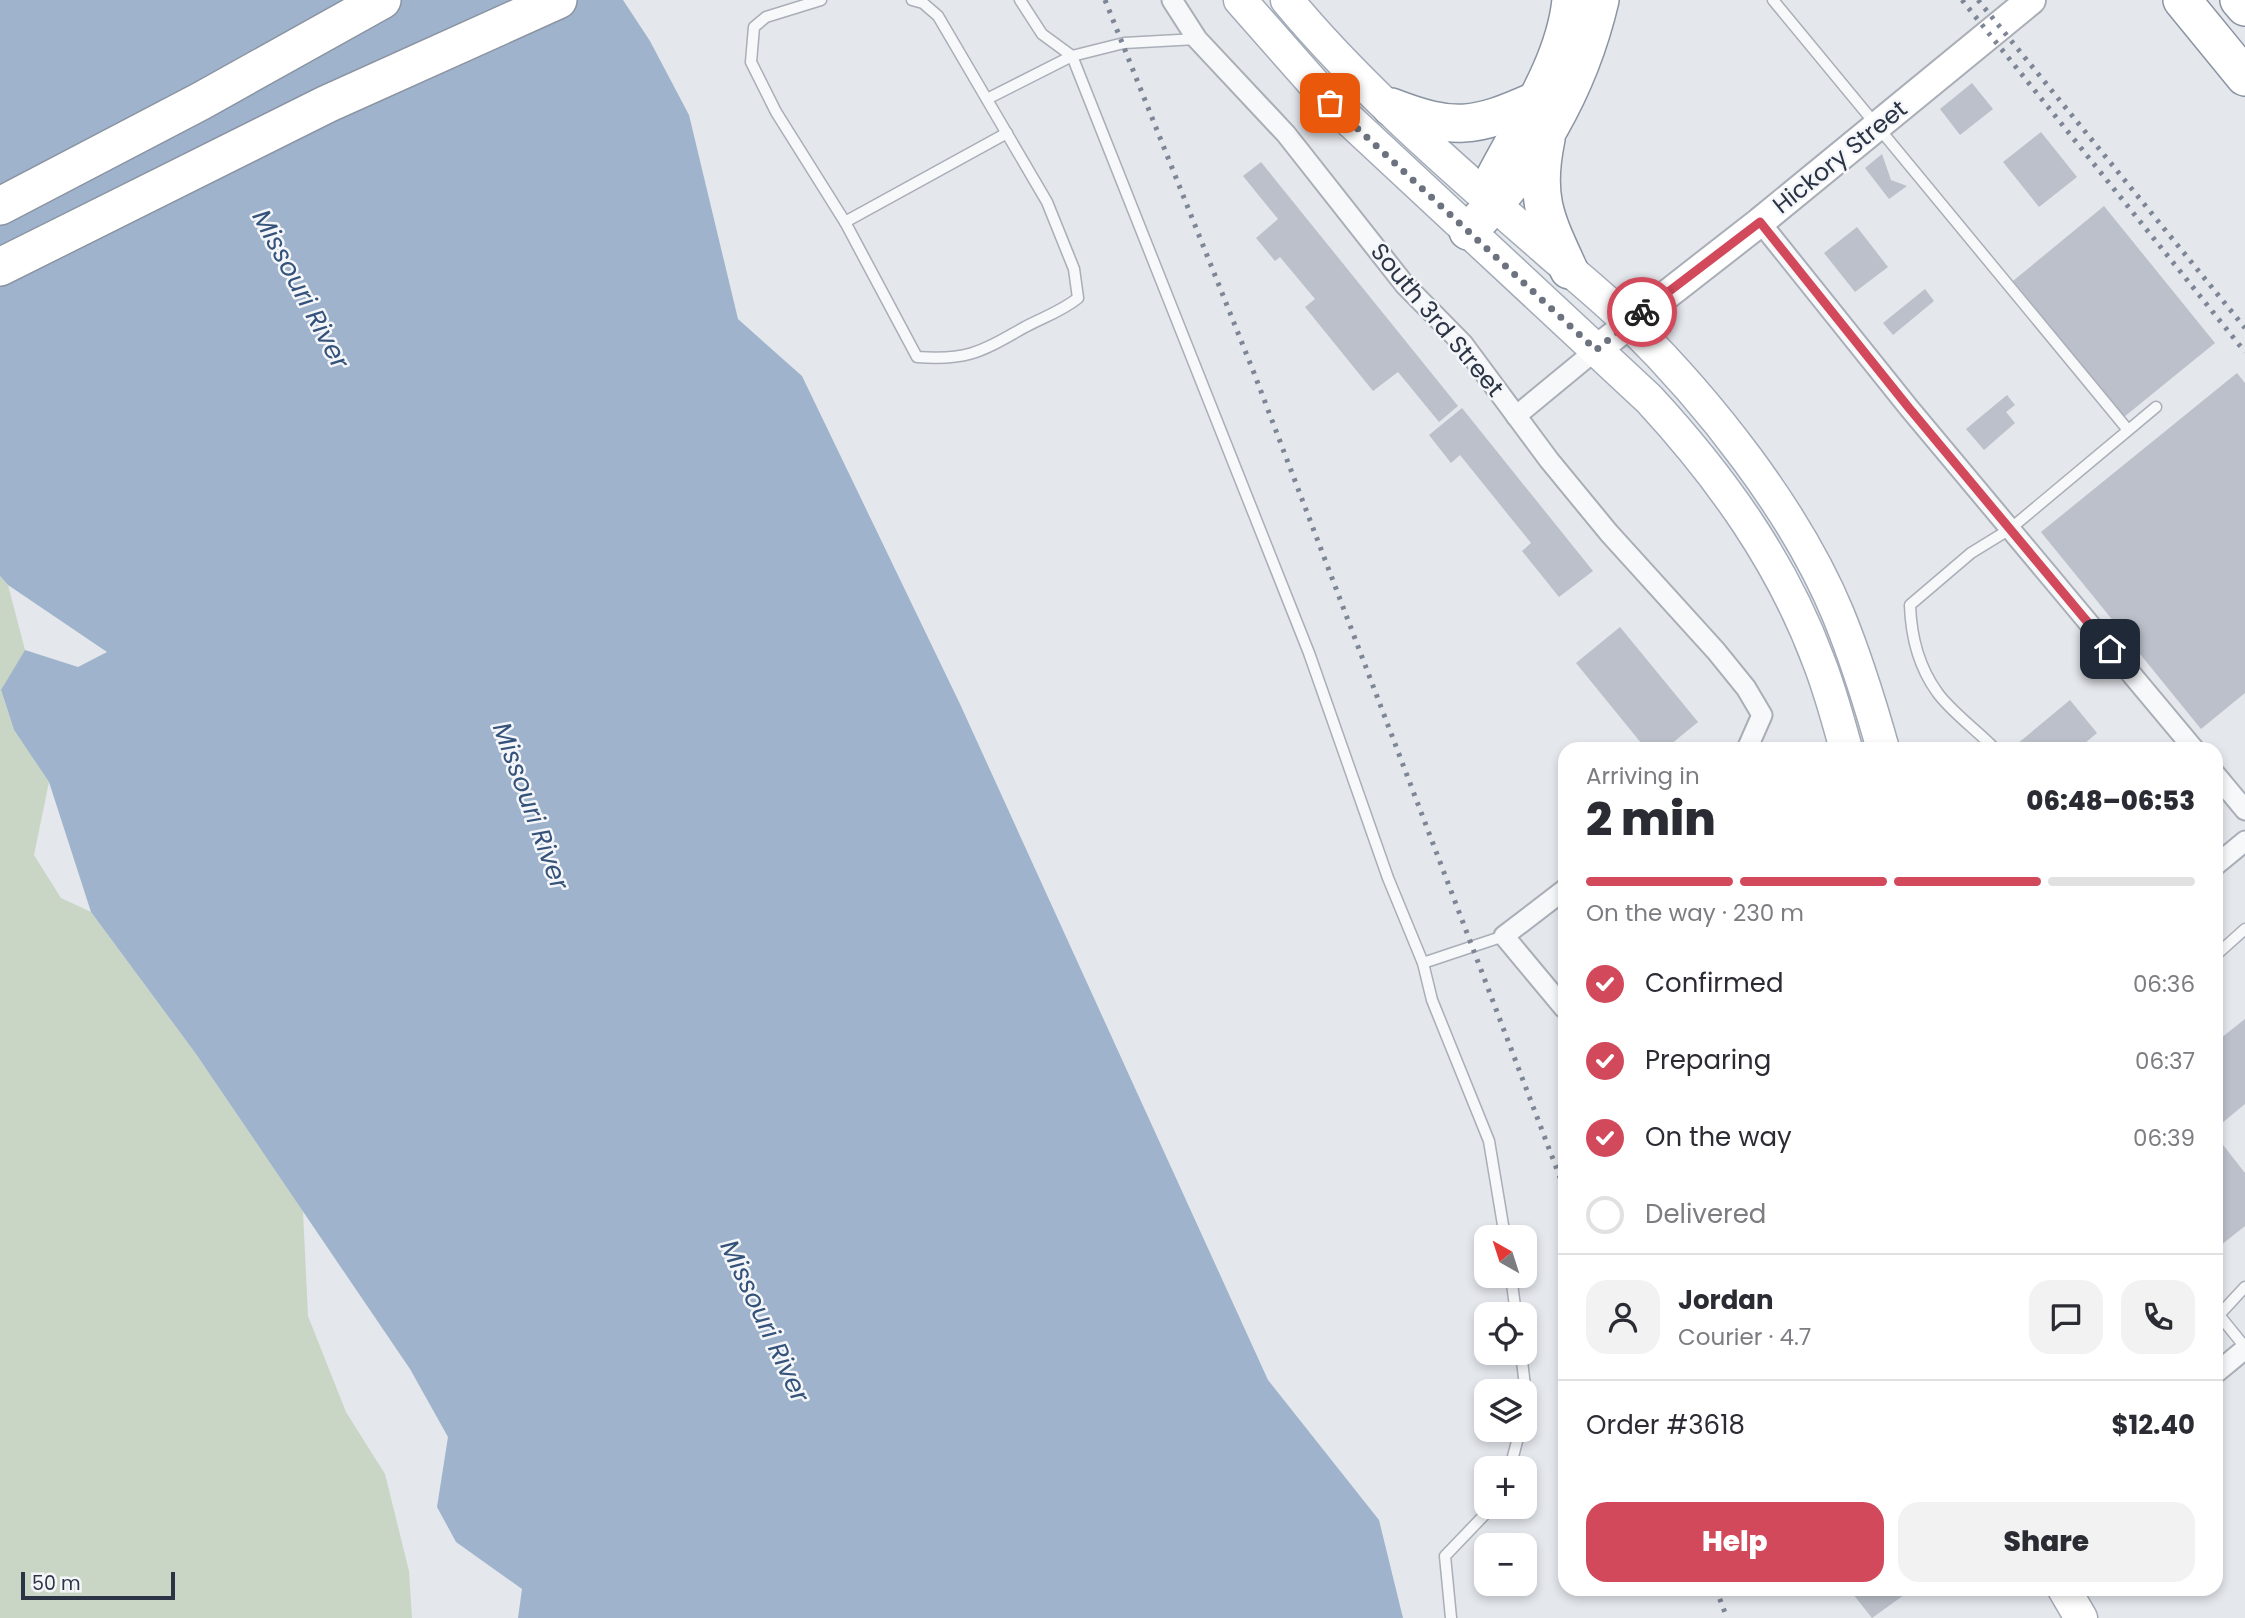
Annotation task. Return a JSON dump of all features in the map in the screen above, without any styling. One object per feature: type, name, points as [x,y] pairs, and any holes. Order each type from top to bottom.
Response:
[{"type":"highway","points":[[0,206],[201,101],[382,0]]},
{"type":"highway","points":[[10,263],[327,104],[558,0]]},
{"type":"highway","points":[[1490,201],[1559,50],[1571,0]]},
{"type":"highway","points":[[1569,270],[1543,211],[1540,170],[1546,139],[1589,47],[1600,0]]},
{"type":"highway","points":[[2182,0],[2245,77]]},
{"type":"highway","points":[[2239,0],[2245,7]]},
{"type":"highway","points":[[1391,107],[1431,123],[1464,124],[1501,116],[1535,101]]},
{"type":"highway","points":[[1468,231],[1490,201],[1546,139]]},
{"type":"main road","points":[[1240,0],[1330,103],[1596,350],[1696,450],[1742,511],[1784,584],[1819,662],[1844,742]]},
{"type":"main road","points":[[1287,0],[1391,107],[1490,201],[1629,323],[1730,436],[1790,522],[1837,611],[1863,681],[1881,742]]},
{"type":"main road","points":[[2068,1596],[2081,1618]]},
{"type":"street","name":"South 3rd Street","points":[[1172,0],[1198,39],[1286,134],[1405,285],[1463,344],[1609,533],[1732,671],[1762,715],[1750,742]]},
{"type":"street","name":"Hickory Street","points":[[1516,416],[1629,323],[1760,222],[2031,0]]},
{"type":"street","points":[[1760,222],[2010,529],[2188,742]]},
{"type":"street","points":[[2223,783],[2245,810]]},
{"type":"street","points":[[2223,859],[2245,841]]},
{"type":"street","points":[[1558,895],[1504,936],[1558,1001]]},
{"type":"street","points":[[2223,1367],[2245,1348]]},
{"type":"lane","points":[[821,0],[766,17],[754,27],[751,62],[776,112],[845,222],[917,357],[953,359],[990,348],[1066,308],[1078,298],[1074,269],[1047,202],[938,16],[923,2],[912,0]]},
{"type":"lane","points":[[1020,0],[1042,34],[1072,56],[1309,653],[1388,878],[1423,963],[1432,1000],[1489,1141],[1503,1225]]},
{"type":"lane","points":[[1773,0],[2128,430]]},
{"type":"lane","points":[[987,99],[1072,56],[1124,43],[1198,39]]},
{"type":"lane","points":[[845,222],[1007,133]]},
{"type":"lane","points":[[1988,742],[1937,694],[1919,659],[1911,628],[1910,606],[1971,553],[2010,529],[2156,407]]},
{"type":"lane","points":[[2223,949],[2245,929]]},
{"type":"lane","points":[[1423,963],[1504,936]]},
{"type":"lane","points":[[2223,1308],[2245,1287]]},
{"type":"lane","points":[[2223,1321],[2245,1348]]},
{"type":"lane","points":[[1451,1618],[1445,1556],[1480,1519]]},
{"type":"green space","points":[[0,576],[8,585],[25,650],[1,691],[14,730],[49,782],[34,855],[61,898],[91,912],[196,1054],[303,1211],[308,1316],[346,1412],[385,1474],[409,1571],[412,1618],[0,1618]]},
{"type":"water","name":"Missouri River","points":[[0,0],[623,0],[650,41],[689,115],[738,319],[802,376],[960,704],[1268,1380],[1379,1520],[1403,1618],[518,1618],[522,1589],[456,1542],[437,1507],[448,1437],[410,1369],[196,1054],[91,912],[49,782],[14,730],[1,690],[25,650],[78,667],[107,652],[8,585],[0,576]]},
{"type":"building","points":[[1972,83],[1993,109],[1960,135],[1940,109]]},
{"type":"building","points":[[2041,132],[2077,177],[2039,207],[2003,162]]},
{"type":"building","points":[[1882,154],[1891,180],[1907,186],[1889,199],[1865,168]]},
{"type":"building","points":[[1261,162],[1458,406],[1439,422],[1398,372],[1373,391],[1305,307],[1315,299],[1280,257],[1275,261],[1256,238],[1278,219],[1243,176]]},
{"type":"building","points":[[2104,206],[2215,343],[2124,417],[2013,281]]},
{"type":"building","points":[[1857,227],[1888,267],[1855,292],[1824,253]]},
{"type":"building","points":[[1925,289],[1934,301],[1893,335],[1883,323]]},
{"type":"building","points":[[2237,373],[2245,383],[2245,693],[2201,729],[2041,532]]},
{"type":"building","points":[[2007,395],[2015,405],[2006,412],[2015,423],[1984,450],[1966,429]]},
{"type":"building","points":[[1462,408],[1593,571],[1559,597],[1522,551],[1531,543],[1460,455],[1451,463],[1429,435]]},
{"type":"building","points":[[1620,627],[1698,722],[1674,742],[1640,742],[1576,663]]},
{"type":"building","points":[[2070,700],[2097,733],[2086,742],[2019,742]]},
{"type":"building","points":[[2245,1019],[2245,1104],[2223,1122],[2223,1036]]},
{"type":"building","points":[[2223,1145],[2245,1173],[2245,1226],[2223,1243]]},
{"type":"building","points":[[1855,1596],[1903,1596],[1872,1618]]},
{"type":"railway","points":[[1105,0],[1254,373],[1558,1172]]},
{"type":"railway","points":[[1962,0],[2245,352]]},
{"type":"railway","points":[[1978,0],[2245,328]]},
{"type":"railway","points":[[1719,1596],[1727,1618]]},
{"type":"way so far","points":[[1330,103],[1596,350],[1642,312]]},
{"type":"route","points":[[1642,312],[1760,222],[1909,408],[2110,649]]}]
